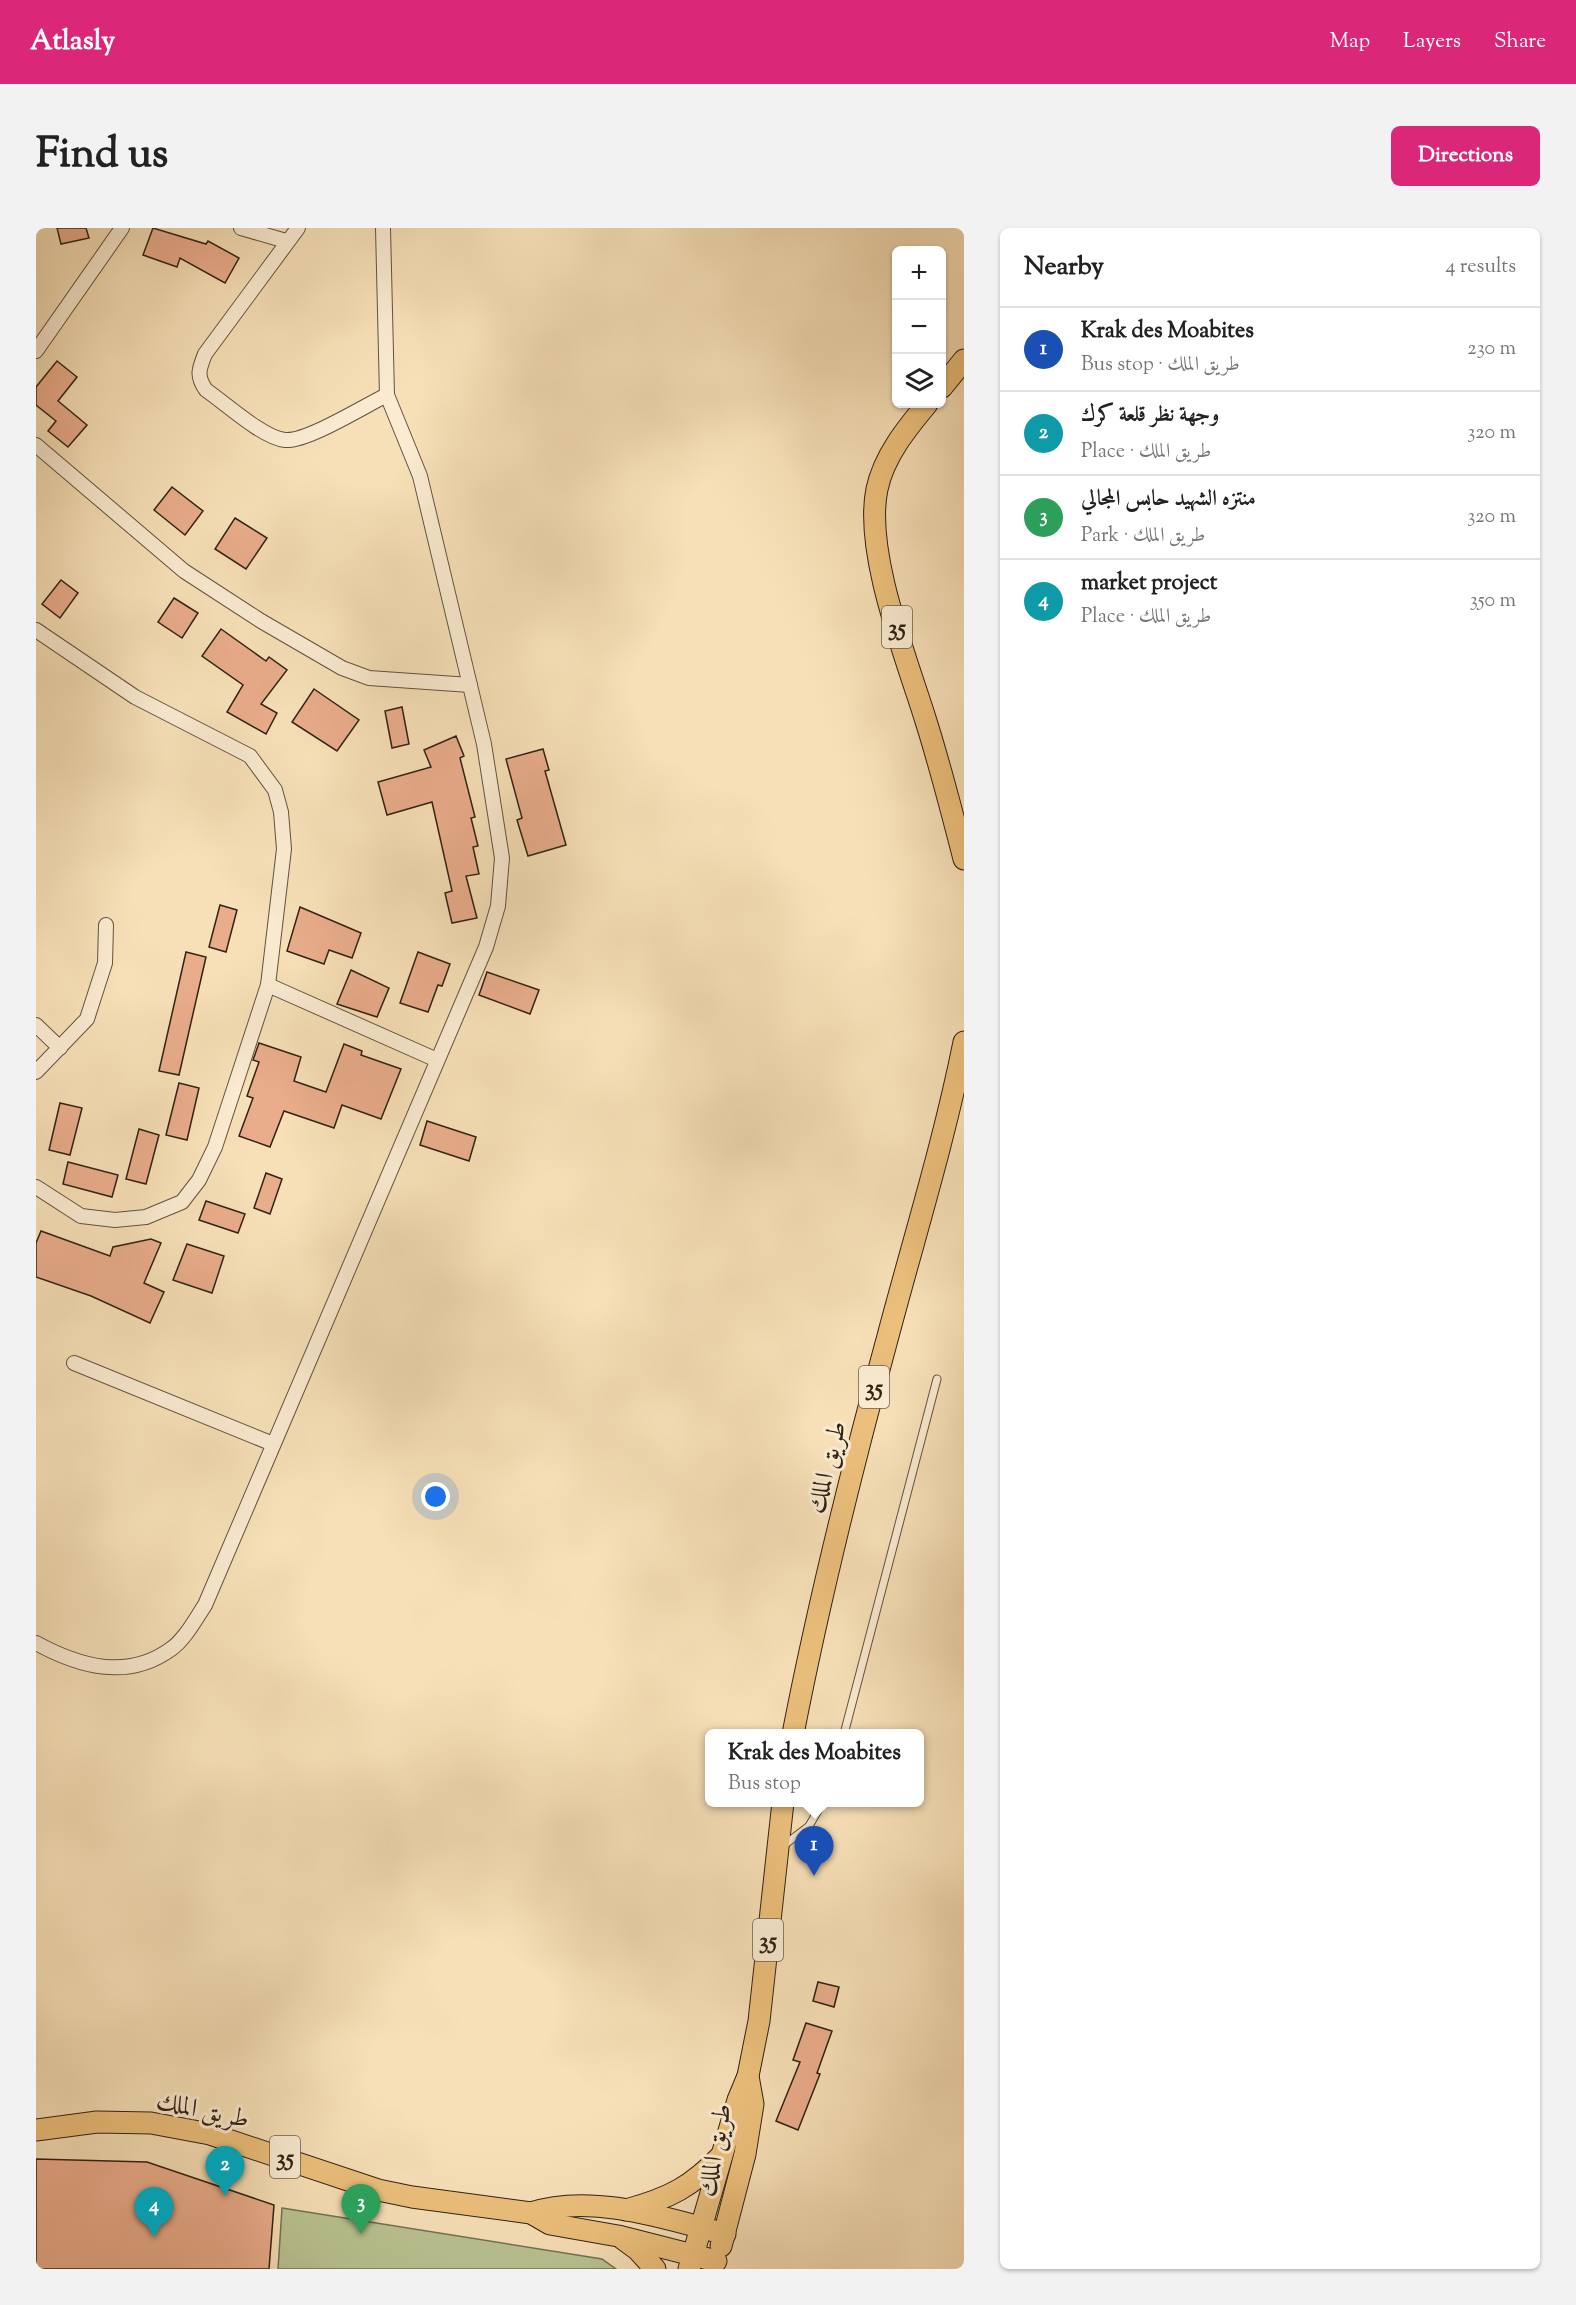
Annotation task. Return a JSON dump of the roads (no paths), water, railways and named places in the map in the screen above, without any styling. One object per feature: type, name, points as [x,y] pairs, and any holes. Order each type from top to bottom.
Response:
[{"type":"main road","points":[[946,382],[964,360]]},
{"type":"main road","name":"35","points":[[924,408],[900,437],[886,464],[877,489],[876,531],[883,573],[897,629],[929,732],[964,859]]},
{"type":"main road","name":"طريق الملك","points":[[794,1729],[809,1652],[840,1520],[888,1335],[943,1143],[964,1042]]},
{"type":"main road","name":"طريق الملك","points":[[692,2262],[738,2100],[748,2076],[760,2010],[782,1807]]},
{"type":"main road","name":"طريق الملك","points":[[36,2130],[97,2122],[151,2123],[210,2134],[378,2190],[412,2197],[531,2213],[550,2224],[618,2236],[692,2262],[715,2265],[745,2154],[753,2104],[748,2076]]},
{"type":"main road","points":[[623,2210],[660,2200],[684,2189],[722,2154]]},
{"type":"main road","name":"طريق الملك","points":[[531,2213],[554,2205],[623,2210],[725,2234]]},
{"type":"main road","points":[[618,2236],[638,2250],[655,2269]]},
{"type":"street","points":[[36,351],[122,228]]},
{"type":"street","points":[[241,228],[286,241]]},
{"type":"street","points":[[298,228],[286,241],[205,354],[198,372],[199,381],[206,390],[269,434],[285,440],[301,437],[327,426],[387,395]]},
{"type":"street","points":[[36,1643],[66,1660],[108,1668],[141,1664],[171,1649],[204,1605],[486,947],[498,906],[502,858],[484,744],[420,476],[387,395],[383,228]]},
{"type":"street","points":[[36,445],[184,571],[261,621],[342,668],[369,678],[470,685]]},
{"type":"street","points":[[36,630],[135,697],[250,756],[275,790],[281,812],[284,849],[268,985],[215,1147],[199,1180],[182,1202],[146,1217],[115,1220],[81,1216],[36,1187]]},
{"type":"street","points":[[36,1072],[87,1019],[105,963],[106,925]]},
{"type":"street","points":[[268,985],[437,1060]]},
{"type":"street","points":[[36,1024],[60,1048]]},
{"type":"street","points":[[74,1363],[273,1444]]},
{"type":"lane","points":[[845,1729],[937,1379]]},
{"type":"lane","points":[[776,1852],[809,1826],[821,1807]]},
{"type":"place","name":"Krak des Moabites","points":[[814,1876]]},
{"type":"place","name":"وجهة نظر قلعة كرك","points":[[225,2196]]},
{"type":"place","name":"منتزه الشهيد حابس المجالي","points":[[361,2234]]},
{"type":"place","name":"market project","points":[[154,2237]]}]
